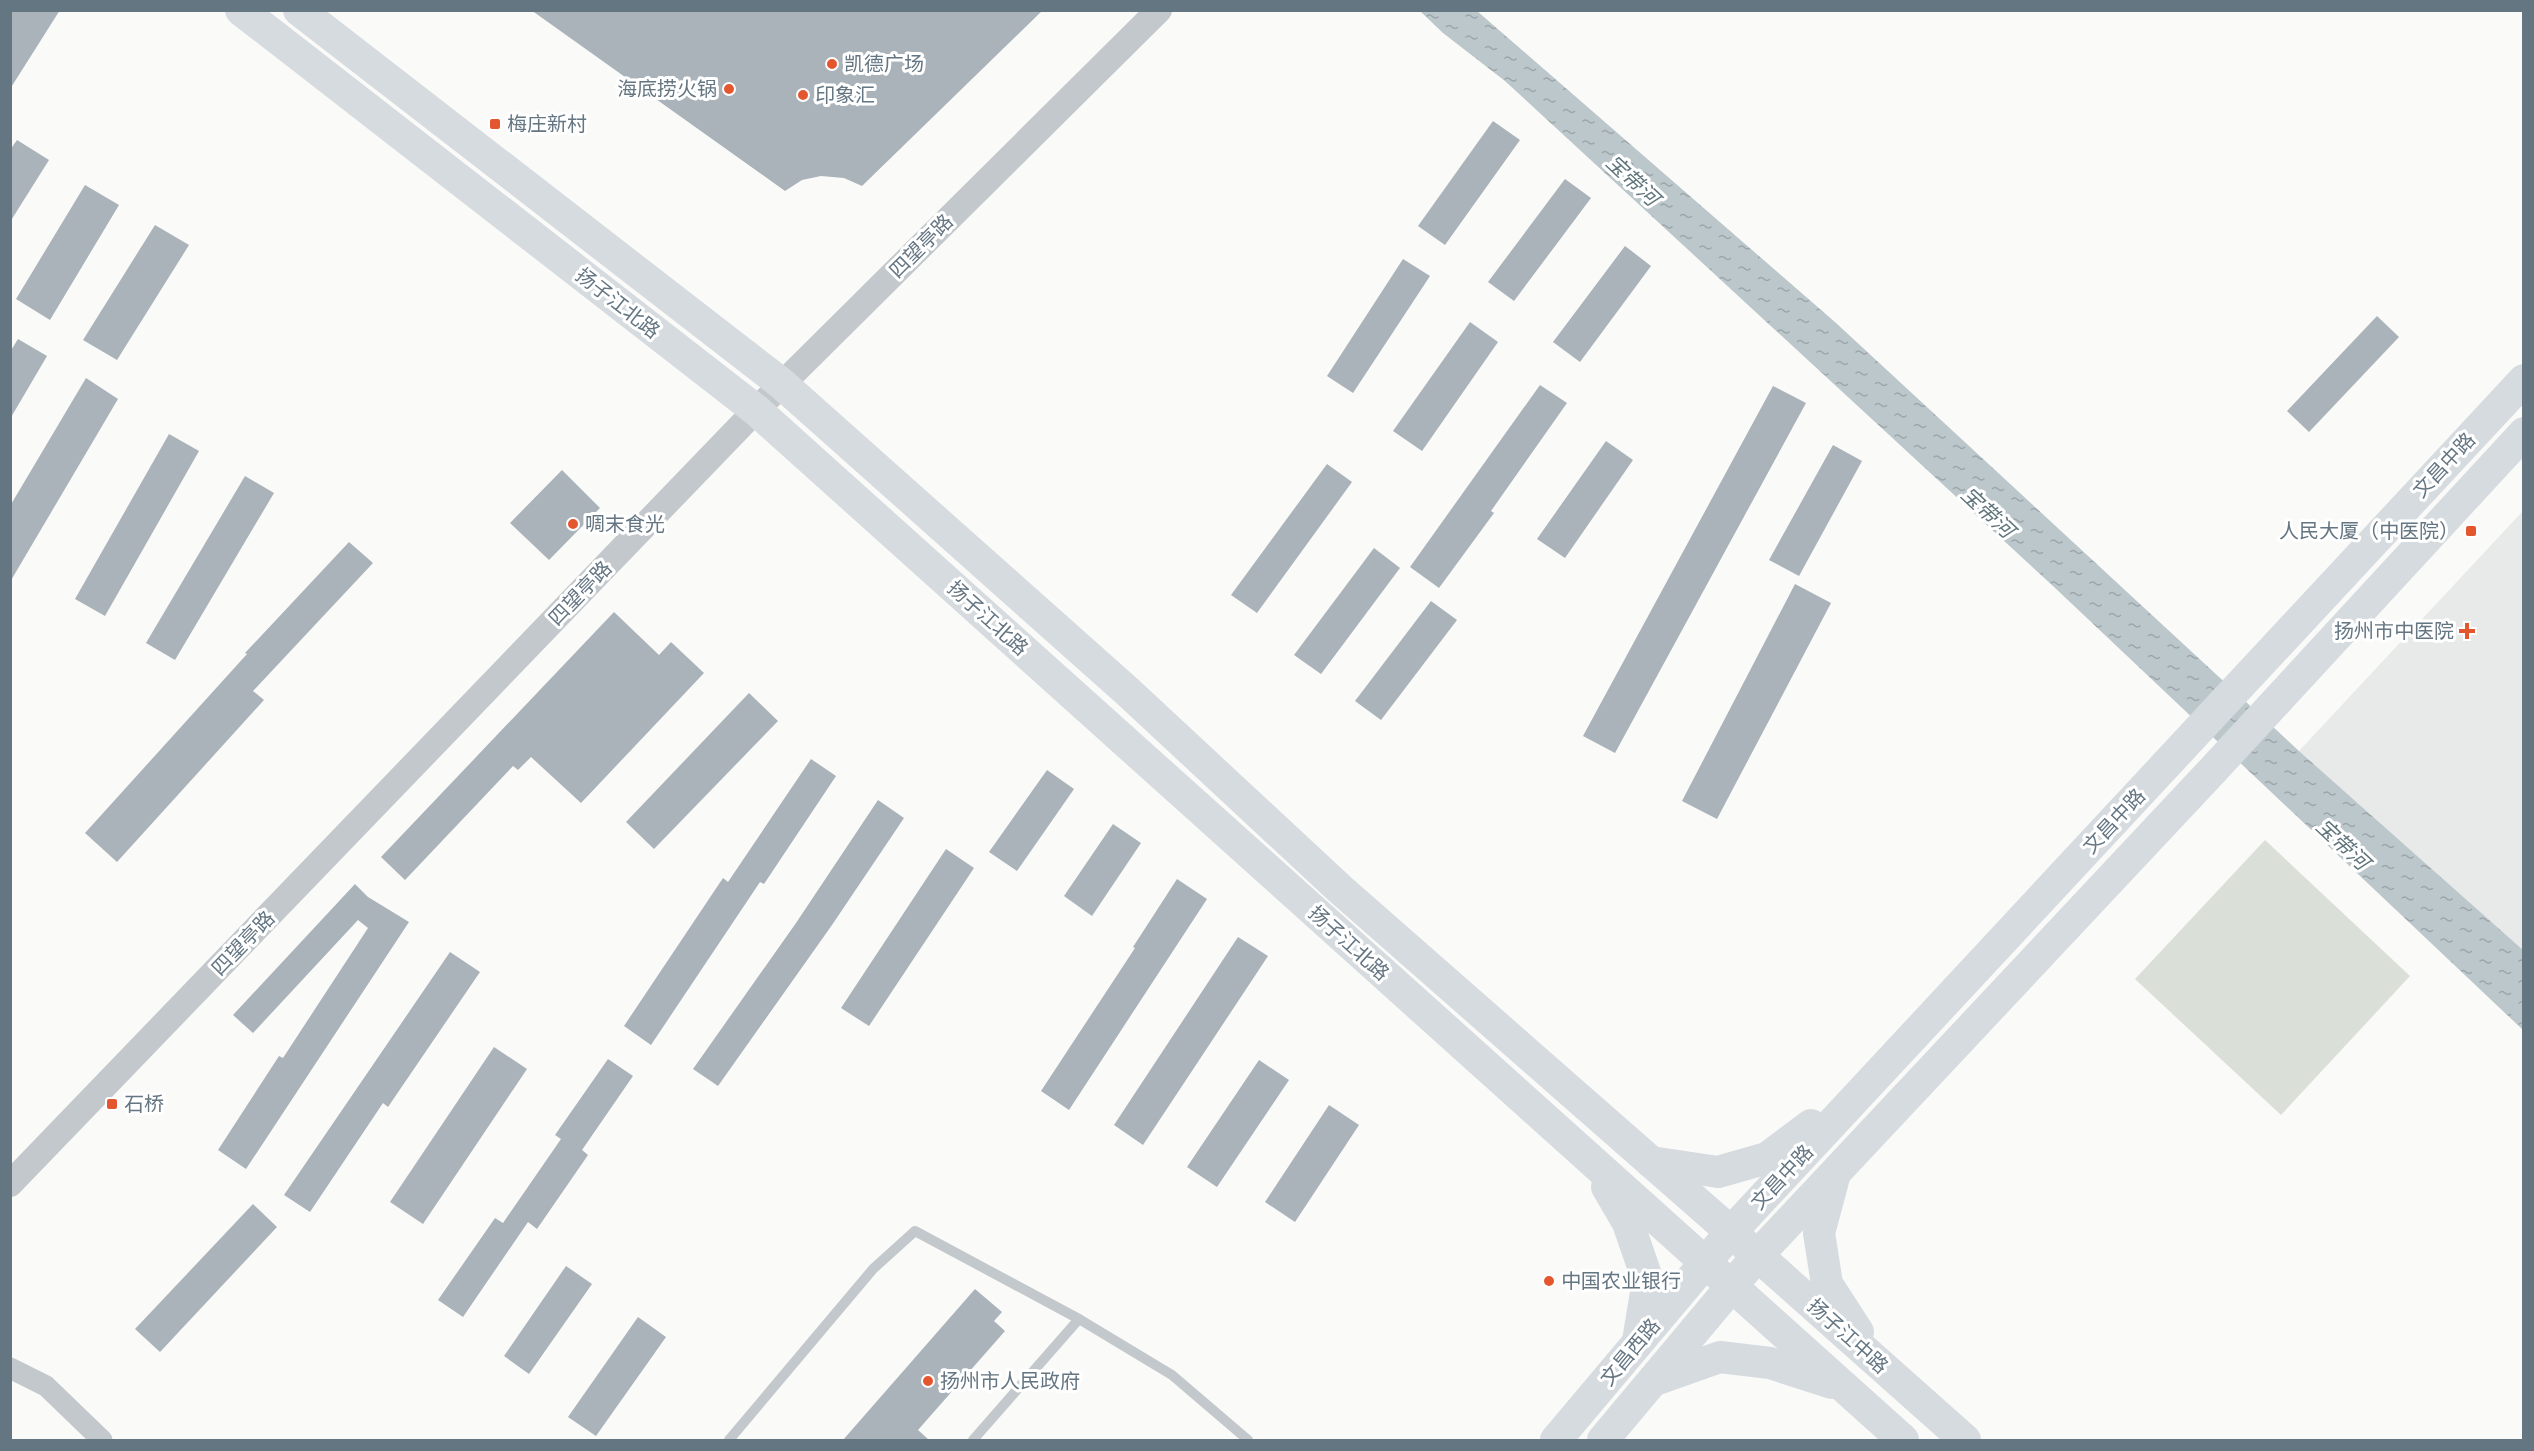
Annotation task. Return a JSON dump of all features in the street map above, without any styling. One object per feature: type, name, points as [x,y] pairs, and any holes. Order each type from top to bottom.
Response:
[{"type":"main road","name":"扬子江北路","points":[[241,10],[756,410],[1704,1263]]},
{"type":"main road","name":"扬子江北路","points":[[299,10],[782,384],[1127,691],[1340,889],[1731,1232]]},
{"type":"main road","name":"文昌中路","points":[[1704,1263],[2523,380]]},
{"type":"main road","name":"文昌中路","points":[[1732,1287],[1757,1256],[2213,770],[2523,434]]},
{"type":"main road","points":[[1651,1162],[1718,1172],[1767,1158],[1876,1076]]},
{"type":"main road","points":[[1593,1163],[1628,1223],[1648,1281],[1638,1342]]},
{"type":"main road","points":[[1835,1173],[1819,1233],[1827,1284],[1877,1362]]},
{"type":"main road","name":"扬子江中路","points":[[1731,1232],[1965,1440]]},
{"type":"main road","name":"扬子江中路","points":[[1704,1263],[1904,1440]]},
{"type":"main road","name":"文昌西路","points":[[1556,1440],[1704,1263]]},
{"type":"main road","name":"文昌西路","points":[[1603,1440],[1732,1287]]},
{"type":"main road","points":[[1654,1380],[1720,1357],[1770,1363],[1844,1387]]},
{"type":"street","name":"四望亭路","points":[[10,1184],[756,410],[1159,10]]},
{"type":"street","points":[[10,1368],[46,1386],[102,1440]]},
{"type":"lane","points":[[729,1440],[873,1269],[915,1231],[1079,1319],[1172,1375],[1248,1440]]},
{"type":"lane","points":[[974,1440],[1079,1319]]},
{"type":"shaded area","name":"扬州市中医院","points":[[2523,511],[2523,950],[2299,751]]},
{"type":"shaded area","points":[[2265,840],[2410,976],[2281,1115],[2135,979]]},
{"type":"water","name":"宝带河","points":[[1420,11],[1477,11],[1836,323],[2299,751],[2523,950],[2523,1030],[2053,586],[1505,81],[1443,33]]},
{"type":"building","points":[[10,10],[60,10],[10,89]]},
{"type":"building","name":"印象汇","points":[[531,10],[1043,10],[862,186],[844,178],[821,176],[802,180],[785,191]]},
{"type":"building","points":[[1493,121],[1520,140],[1445,245],[1418,226]]},
{"type":"building","points":[[17,140],[49,160],[10,222],[10,150]]},
{"type":"building","points":[[1565,179],[1591,198],[1514,301],[1488,282]]},
{"type":"building","points":[[85,185],[119,205],[50,320],[16,299]]},
{"type":"building","points":[[155,225],[189,245],[117,360],[83,340]]},
{"type":"building","points":[[1625,246],[1651,266],[1580,362],[1553,342]]},
{"type":"building","points":[[1403,259],[1430,276],[1353,393],[1327,376]]},
{"type":"building","points":[[2377,316],[2399,337],[2309,432],[2287,411]]},
{"type":"building","points":[[1470,322],[1498,342],[1422,451],[1393,431]]},
{"type":"building","points":[[18,339],[47,356],[10,419],[10,352]]},
{"type":"building","points":[[86,378],[118,399],[10,582],[10,506]]},
{"type":"building","points":[[1540,385],[1567,403],[1491,511],[1494,513],[1439,588],[1410,567]]},
{"type":"building","points":[[1773,386],[1806,403],[1615,753],[1583,736]]},
{"type":"building","points":[[169,434],[199,451],[105,616],[75,599]]},
{"type":"building","points":[[1606,441],[1633,460],[1565,558],[1537,539]]},
{"type":"building","points":[[1833,445],[1862,461],[1799,576],[1769,560]]},
{"type":"building","points":[[1327,464],[1352,482],[1257,613],[1231,595]]},
{"type":"building","points":[[562,470],[600,508],[549,560],[510,523]]},
{"type":"building","points":[[245,476],[274,493],[175,660],[146,643]]},
{"type":"building","points":[[349,542],[373,563],[253,691],[264,700],[117,862],[85,833],[247,654],[245,653]]},
{"type":"building","points":[[1374,548],[1400,568],[1321,674],[1294,655]]},
{"type":"building","points":[[1795,584],[1831,603],[1717,819],[1682,801]]},
{"type":"building","points":[[1431,601],[1457,620],[1381,720],[1355,701]]},
{"type":"building","points":[[614,612],[659,655],[671,642],[704,673],[581,803],[531,757],[518,770],[513,766],[405,880],[381,857]]},
{"type":"building","points":[[749,693],[778,721],[654,849],[626,822]]},
{"type":"building","points":[[811,759],[836,776],[764,884],[760,882],[651,1045],[624,1026],[723,878],[728,882]]},
{"type":"building","points":[[1047,770],[1074,789],[1017,871],[989,852]]},
{"type":"building","points":[[878,800],[904,818],[832,925],[718,1086],[693,1069],[796,923]]},
{"type":"building","points":[[1113,824],[1141,843],[1092,916],[1064,896]]},
{"type":"building","points":[[946,849],[974,868],[869,1026],[841,1008]]},
{"type":"building","points":[[1177,879],[1207,899],[1069,1110],[1041,1091],[1135,948],[1133,947]]},
{"type":"building","points":[[355,884],[368,897],[409,922],[246,1169],[218,1150],[279,1056],[283,1058],[368,928],[358,920],[253,1033],[233,1015]]},
{"type":"building","points":[[1238,937],[1268,956],[1143,1145],[1114,1125]]},
{"type":"building","points":[[450,952],[480,972],[388,1107],[383,1103],[310,1212],[284,1195]]},
{"type":"building","points":[[494,1047],[527,1069],[423,1224],[390,1202]]},
{"type":"building","points":[[608,1059],[633,1076],[582,1150],[588,1155],[537,1229],[528,1222],[463,1317],[438,1300],[495,1218],[503,1223],[561,1139],[555,1135]]},
{"type":"building","points":[[1259,1060],[1289,1080],[1217,1187],[1187,1167]]},
{"type":"building","points":[[1329,1105],[1359,1125],[1295,1222],[1265,1202]]},
{"type":"building","points":[[253,1204],[277,1227],[160,1352],[135,1329]]},
{"type":"building","points":[[566,1266],[592,1284],[529,1374],[504,1356]]},
{"type":"building","name":"扬州市人民政府","points":[[975,1289],[1002,1312],[994,1321],[1005,1331],[918,1430],[929,1440],[843,1440]]},
{"type":"building","points":[[638,1317],[666,1337],[596,1436],[568,1417]]},
{"type":"place","name":"凯德广场","points":[[832,64]]},
{"type":"place","name":"海底捞火锅","points":[[729,89]]},
{"type":"place","name":"印象汇","points":[[803,95]]},
{"type":"place","name":"梅庄新村","points":[[495,124]]},
{"type":"place","name":"啁末食光","points":[[573,524]]},
{"type":"place","name":"人民大厦（中医院）","points":[[2471,531]]},
{"type":"place","name":"扬州市中医院","points":[[2467,631]]},
{"type":"place","name":"石桥","points":[[112,1104]]},
{"type":"place","name":"中国农业银行","points":[[1549,1281]]},
{"type":"place","name":"扬州市人民政府","points":[[928,1381]]}]
